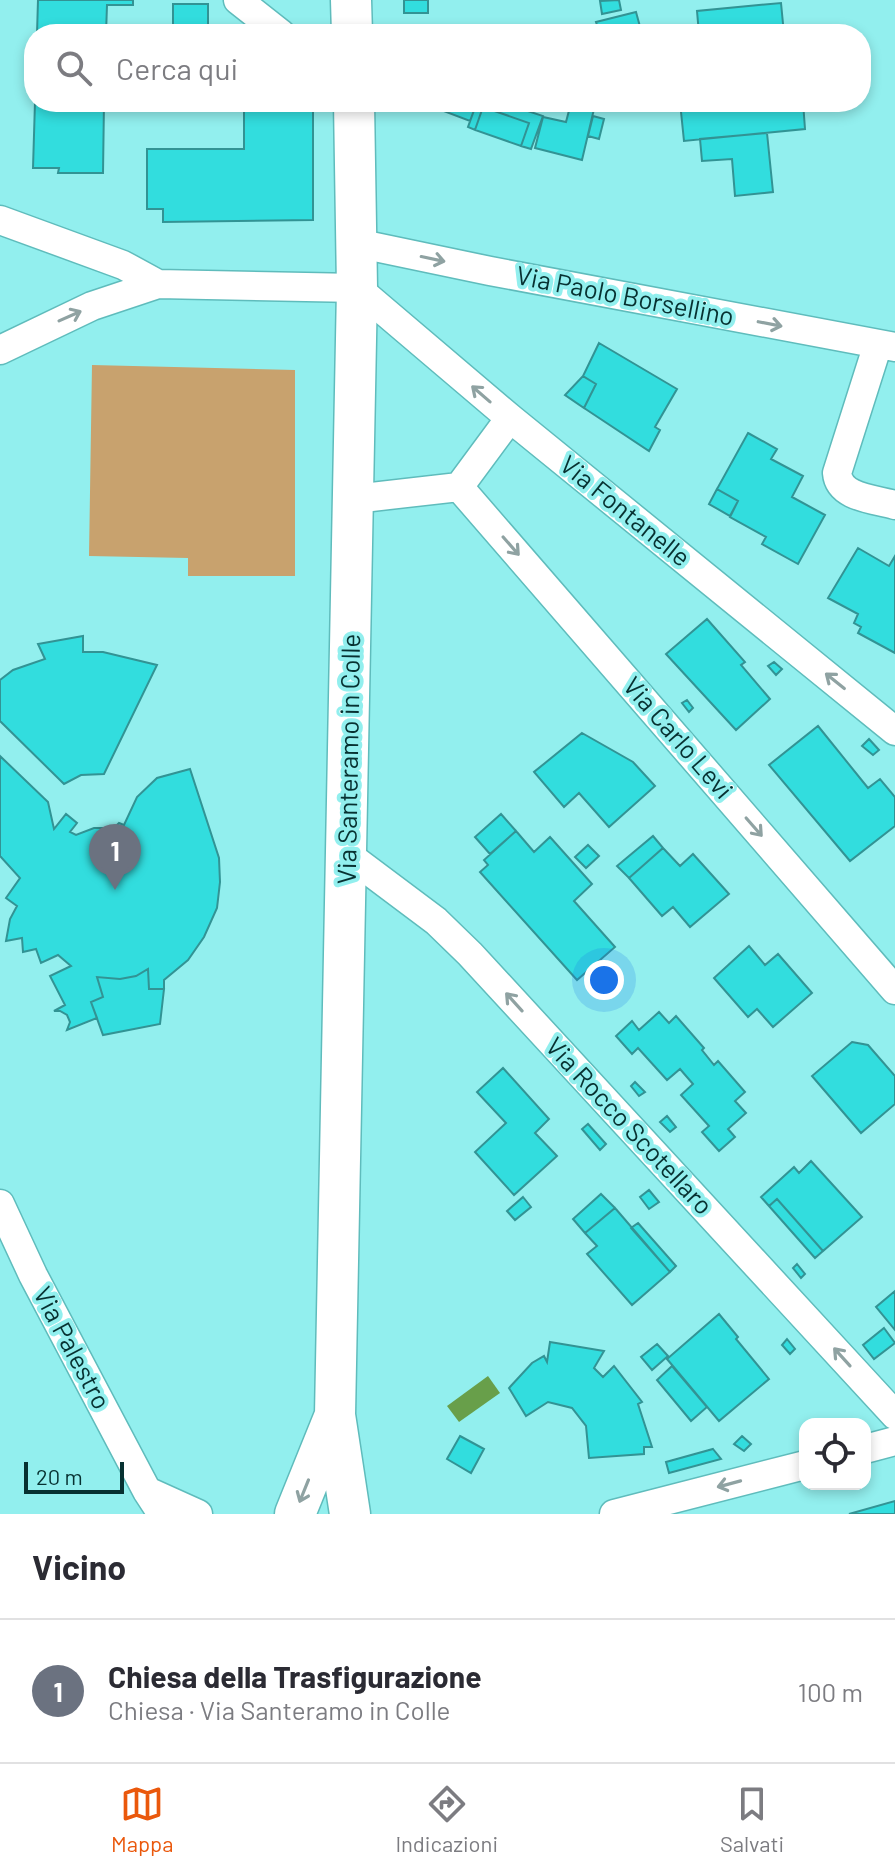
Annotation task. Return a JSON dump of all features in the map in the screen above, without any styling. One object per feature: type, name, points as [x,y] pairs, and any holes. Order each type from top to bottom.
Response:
[{"type":"main road","points":[[351,0],[352,24]]},
{"type":"main road","name":"Via Santeramo in Colle","points":[[335,1415],[354,499],[357,288],[354,112]]},
{"type":"main road","points":[[295,1514],[335,1415]]},
{"type":"main road","points":[[335,1415],[350,1514]]},
{"type":"street","points":[[238,0],[268,24]]},
{"type":"street","points":[[0,220],[123,265],[158,284]]},
{"type":"street","name":"Via Paolo Borsellino","points":[[356,243],[886,345]]},
{"type":"street","points":[[0,350],[92,306],[158,284],[357,288]]},
{"type":"street","name":"Via Fontanelle","points":[[357,288],[510,418],[895,731]]},
{"type":"street","points":[[886,345],[837,473],[838,481],[846,491],[895,505]]},
{"type":"street","points":[[354,499],[459,487],[510,418]]},
{"type":"street","name":"Via Carlo Levi","points":[[459,487],[895,990]]},
{"type":"street","name":"Via Rocco Scotellaro","points":[[348,855],[436,921],[470,954],[895,1415]]},
{"type":"street","name":"Via Palestro","points":[[0,1204],[33,1275],[154,1502],[198,1514]]},
{"type":"street","points":[[871,1447],[895,1441]]},
{"type":"street","points":[[614,1514],[799,1467]]},
{"type":"shaded area","points":[[92,365],[295,370],[295,576],[188,576],[188,558],[89,556]]},
{"type":"shaded area","points":[[488,1376],[500,1393],[459,1422],[447,1406]]},
{"type":"building","points":[[38,0],[133,0],[133,5],[107,5],[106,24],[37,24]]},
{"type":"building","points":[[404,0],[428,0],[428,13],[404,13]]},
{"type":"building","points":[[619,0],[621,10],[602,14],[600,1]]},
{"type":"building","points":[[781,3],[783,24],[698,24],[697,11]]},
{"type":"building","points":[[173,4],[208,4],[208,24],[173,24]]},
{"type":"building","points":[[636,12],[639,24],[597,24]]},
{"type":"building","points":[[35,112],[104,112],[103,173],[58,173],[59,168],[33,168]]},
{"type":"building","points":[[244,112],[313,112],[313,220],[163,222],[163,209],[147,209],[147,149],[244,149]]},
{"type":"building","points":[[446,112],[473,112],[470,121]]},
{"type":"building","points":[[473,112],[481,112],[475,130],[468,127]]},
{"type":"building","points":[[481,112],[497,112],[529,123],[521,146],[475,130]]},
{"type":"building","points":[[497,112],[531,112],[543,116],[531,149],[521,146],[529,123]]},
{"type":"building","points":[[569,112],[593,112],[582,160],[535,148],[543,117],[566,122]]},
{"type":"building","points":[[681,112],[804,112],[805,129],[684,141]]},
{"type":"building","points":[[593,116],[604,119],[599,139],[588,136]]},
{"type":"building","points":[[767,133],[773,192],[735,196],[732,159],[702,161],[700,139]]},
{"type":"building","points":[[599,343],[677,389],[655,427],[660,430],[649,451],[584,408],[596,384],[583,376]]},
{"type":"building","points":[[583,376],[596,384],[584,408],[565,395]]},
{"type":"building","points":[[748,433],[777,449],[771,459],[803,476],[792,497],[825,515],[798,564],[762,544],[766,537],[730,517],[738,501],[717,489]]},
{"type":"building","points":[[717,489],[738,501],[730,516],[709,504]]},
{"type":"building","points":[[858,548],[889,566],[895,556],[895,653],[858,633],[861,627],[854,623],[858,614],[828,598]]},
{"type":"building","points":[[707,619],[745,662],[741,665],[770,699],[736,730],[666,654]]},
{"type":"building","points":[[83,636],[83,652],[103,652],[157,665],[104,774],[81,775],[64,784],[0,721],[0,680],[13,670],[45,659],[38,644]]},
{"type":"building","points":[[774,662],[782,669],[776,675],[768,666]]},
{"type":"building","points":[[687,700],[693,708],[689,712],[682,703]]},
{"type":"building","points":[[818,726],[868,788],[880,779],[895,797],[895,826],[850,861],[769,765]]},
{"type":"building","points":[[582,733],[633,762],[655,786],[609,827],[579,793],[564,807],[534,772]]},
{"type":"building","points":[[869,739],[879,750],[873,755],[862,746]]},
{"type":"building","points":[[0,756],[48,802],[54,829],[66,814],[77,823],[70,832],[76,835],[94,828],[114,828],[119,823],[124,825],[137,797],[157,778],[190,769],[219,858],[217,908],[204,937],[188,960],[164,980],[164,989],[149,989],[148,969],[136,976],[120,979],[97,977],[103,997],[91,1002],[97,1018],[67,1030],[70,1022],[67,1015],[54,1011],[65,1005],[50,976],[71,966],[58,955],[41,963],[36,949],[23,952],[22,938],[6,941],[10,919],[17,906],[6,898],[20,878],[0,856]]},
{"type":"building","points":[[501,814],[516,831],[490,854],[475,837]]},
{"type":"building","points":[[516,831],[534,852],[550,837],[592,884],[574,901],[615,947],[577,980],[480,872],[488,865],[484,860]]},
{"type":"building","points":[[653,836],[663,848],[629,878],[617,866]]},
{"type":"building","points":[[588,845],[599,856],[586,868],[575,857]]},
{"type":"building","points":[[663,848],[680,866],[693,854],[729,894],[690,927],[673,907],[662,916],[629,878]]},
{"type":"building","points":[[749,946],[765,965],[778,954],[812,993],[773,1027],[757,1009],[748,1017],[714,978]]},
{"type":"building","points":[[148,969],[149,989],[164,989],[160,1024],[103,1035],[91,1002],[103,997],[97,977],[120,979],[136,976]]},
{"type":"building","points":[[659,1012],[669,1023],[676,1016],[704,1048],[702,1050],[714,1065],[718,1061],[745,1092],[735,1101],[746,1113],[728,1129],[735,1137],[719,1151],[702,1132],[709,1126],[681,1095],[693,1084],[680,1069],[667,1080],[638,1048],[632,1054],[616,1036],[632,1021],[639,1030]]},
{"type":"building","points":[[852,1042],[868,1045],[895,1076],[895,1104],[861,1133],[812,1076]]},
{"type":"building","points":[[503,1068],[549,1119],[535,1133],[557,1156],[514,1195],[475,1152],[506,1123],[477,1092]]},
{"type":"building","points":[[635,1082],[645,1092],[639,1096],[631,1086]]},
{"type":"building","points":[[667,1116],[676,1127],[670,1132],[660,1122]]},
{"type":"building","points":[[588,1124],[606,1144],[600,1150],[582,1129]]},
{"type":"building","points":[[811,1161],[862,1217],[823,1251],[777,1199],[769,1206],[761,1197],[794,1167],[799,1173]]},
{"type":"building","points":[[649,1190],[659,1202],[649,1209],[640,1197]]},
{"type":"building","points":[[601,1194],[615,1208],[585,1233],[573,1219]]},
{"type":"building","points":[[523,1197],[531,1207],[515,1220],[507,1211]]},
{"type":"building","points":[[777,1199],[823,1251],[815,1258],[769,1206]]},
{"type":"building","points":[[615,1208],[670,1272],[632,1305],[587,1254],[597,1246],[585,1233]]},
{"type":"building","points":[[638,1223],[676,1266],[670,1272],[631,1228]]},
{"type":"building","points":[[797,1264],[805,1274],[801,1278],[793,1268]]},
{"type":"building","points":[[895,1291],[895,1330],[876,1307]]},
{"type":"building","points":[[719,1314],[769,1379],[719,1421],[667,1359]]},
{"type":"building","points":[[884,1328],[895,1343],[874,1359],[863,1345]]},
{"type":"building","points":[[787,1339],[795,1349],[790,1354],[782,1345]]},
{"type":"building","points":[[550,1342],[604,1351],[594,1368],[603,1377],[614,1366],[642,1402],[638,1404],[652,1447],[644,1447],[644,1454],[589,1458],[586,1426],[572,1408],[548,1402],[526,1416],[509,1388],[532,1363],[544,1356],[547,1362]]},
{"type":"building","points":[[657,1344],[668,1356],[652,1370],[641,1357]]},
{"type":"building","points":[[672,1366],[707,1407],[691,1421],[657,1380]]},
{"type":"building","points":[[460,1436],[484,1449],[471,1473],[447,1459]]},
{"type":"building","points":[[742,1436],[751,1444],[744,1451],[734,1444]]},
{"type":"building","points":[[713,1449],[721,1459],[669,1473],[666,1462]]},
{"type":"building","points":[[895,1501],[895,1514],[849,1514]]},
{"type":"place","name":"Chiesa della Trasfigurazione","points":[[115,890]]}]
